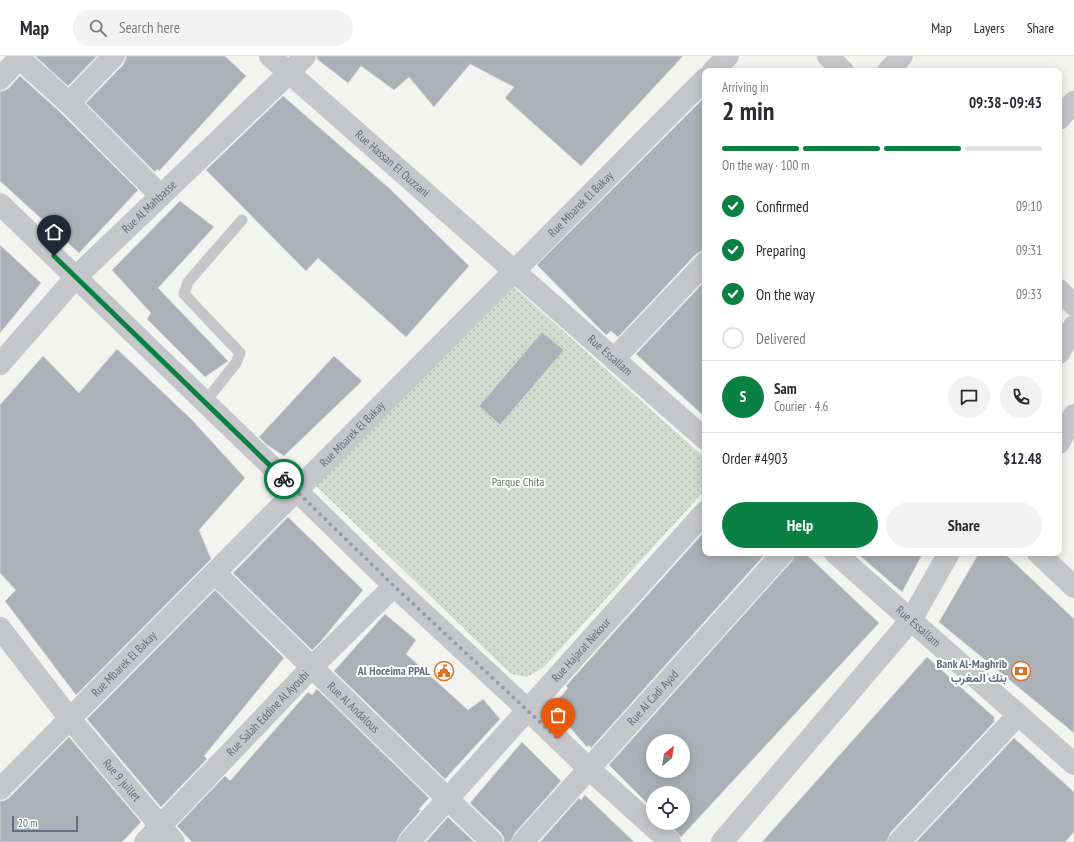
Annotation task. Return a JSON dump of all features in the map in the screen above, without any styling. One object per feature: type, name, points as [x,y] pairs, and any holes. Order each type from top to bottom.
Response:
[{"type":"street","points":[[69,103],[114,56]]},
{"type":"street","name":"Rue Hassan El Ouzzani","points":[[270,56],[514,271]]},
{"type":"street","name":"Rue Al Mahbasse","points":[[0,364],[76,277],[305,56]]},
{"type":"street","points":[[716,68],[728,56]]},
{"type":"street","points":[[828,56],[840,68]]},
{"type":"street","points":[[891,68],[902,56]]},
{"type":"street","points":[[0,79],[20,57],[69,103],[161,196]]},
{"type":"street","name":"Rue Mbarek El Bakay","points":[[0,789],[702,82]]},
{"type":"street","points":[[1062,116],[1074,102]]},
{"type":"street","points":[[0,204],[394,586],[588,768],[670,842]]},
{"type":"street","points":[[614,359],[702,266]]},
{"type":"street","name":"Rue Essallam","points":[[514,271],[702,436]]},
{"type":"street","points":[[1062,293],[1074,305]]},
{"type":"street","points":[[1062,348],[1074,326]]},
{"type":"street","points":[[1062,437],[1074,415]]},
{"type":"street","name":"Rue Hajarat Nekour","points":[[409,842],[702,515]]},
{"type":"street","name":"Rue Al Cadi Ayad","points":[[523,842],[780,556]]},
{"type":"street","name":"Rue Essallam","points":[[838,556],[1074,764]]},
{"type":"street","points":[[722,842],[911,620],[947,556]]},
{"type":"street","points":[[1041,556],[1074,587]]},
{"type":"street","name":"Rue Al Andalous","points":[[215,573],[492,842]]},
{"type":"street","name":"Rue Salah Eddine Al Ayoubi","points":[[145,842],[167,834],[312,667],[394,586]]},
{"type":"street","name":"Rue 9 juillet","points":[[0,628],[70,719],[167,834]]},
{"type":"street","points":[[899,842],[1018,714]]},
{"type":"lane","points":[[205,402],[236,364],[240,353],[184,294],[188,282],[242,220]]},
{"type":"green space","name":"Parque Chita","points":[[504,278],[702,455],[702,493],[543,668],[527,677],[511,674],[317,487],[312,477]]},
{"type":"building","points":[[35,56],[97,56],[68,86]]},
{"type":"building","points":[[126,56],[225,56],[246,76],[159,171],[157,169],[155,172],[86,103],[123,65]]},
{"type":"building","points":[[317,56],[683,56],[581,166],[505,98],[514,87],[470,64],[434,107],[409,77],[394,90],[361,66],[348,83],[317,59]]},
{"type":"building","points":[[20,76],[60,112],[138,190],[79,253],[0,181],[0,91],[4,91],[9,88]]},
{"type":"building","points":[[283,96],[390,189],[469,266],[406,337],[318,258],[306,271],[206,170]]},
{"type":"building","points":[[702,100],[702,251],[696,254],[618,337],[611,331],[606,335],[537,265]]},
{"type":"building","points":[[180,201],[214,227],[158,288],[228,361],[205,377],[147,319],[151,313],[112,270]]},
{"type":"building","points":[[0,245],[41,283],[0,333]]},
{"type":"building","points":[[702,284],[702,414],[636,354]]},
{"type":"building","points":[[542,332],[564,350],[500,425],[479,406]]},
{"type":"building","points":[[117,349],[192,420],[245,478],[199,530],[211,559],[76,695],[5,601],[16,590],[0,573],[0,405],[43,356],[79,393]]},
{"type":"building","points":[[334,356],[362,381],[284,456],[266,444],[259,437]]},
{"type":"building","points":[[288,517],[363,590],[312,650],[233,573]]},
{"type":"building","points":[[702,534],[702,556],[763,556],[591,748],[589,745],[587,747],[552,707],[568,688],[566,686]]},
{"type":"building","points":[[794,556],[808,556],[879,623],[690,827],[690,786],[646,786],[646,802],[609,765],[792,561]]},
{"type":"building","points":[[860,556],[921,556],[902,592]]},
{"type":"building","points":[[977,556],[1007,556],[1074,619],[1074,733],[939,622]]},
{"type":"building","points":[[215,590],[284,658],[204,756],[207,759],[161,807],[87,719]]},
{"type":"building","points":[[385,614],[416,640],[406,654],[468,710],[483,699],[500,719],[445,779],[334,671]]},
{"type":"building","points":[[927,657],[995,718],[993,720],[995,721],[890,833],[887,842],[762,842]]},
{"type":"building","points":[[317,689],[429,798],[418,810],[421,810],[400,834],[397,842],[192,842],[177,826],[225,776],[230,781],[308,692],[312,695]]},
{"type":"building","points":[[69,737],[141,822],[122,842],[0,842],[0,801],[4,801],[9,798]]},
{"type":"building","points":[[1014,738],[1074,792],[1074,832],[1065,842],[916,842]]},
{"type":"building","points":[[522,742],[561,781],[514,834],[511,842],[504,842],[504,838],[501,833],[470,803]]},
{"type":"building","points":[[585,795],[634,842],[540,842],[579,798],[581,800]]},
{"type":"building","points":[[448,817],[449,818],[474,842],[426,842]]},
{"type":"building","points":[[674,830],[687,830],[681,837]]},
{"type":"way so far","points":[[284,479],[394,586],[558,739]]},
{"type":"place","name":"Al Hoceima PPAL","points":[[444,671]]},
{"type":"place","name":"Bank Al-Maghrib بنك المغرب","points":[[1021,671]]},
{"type":"route","points":[[54,256],[284,479]]}]
